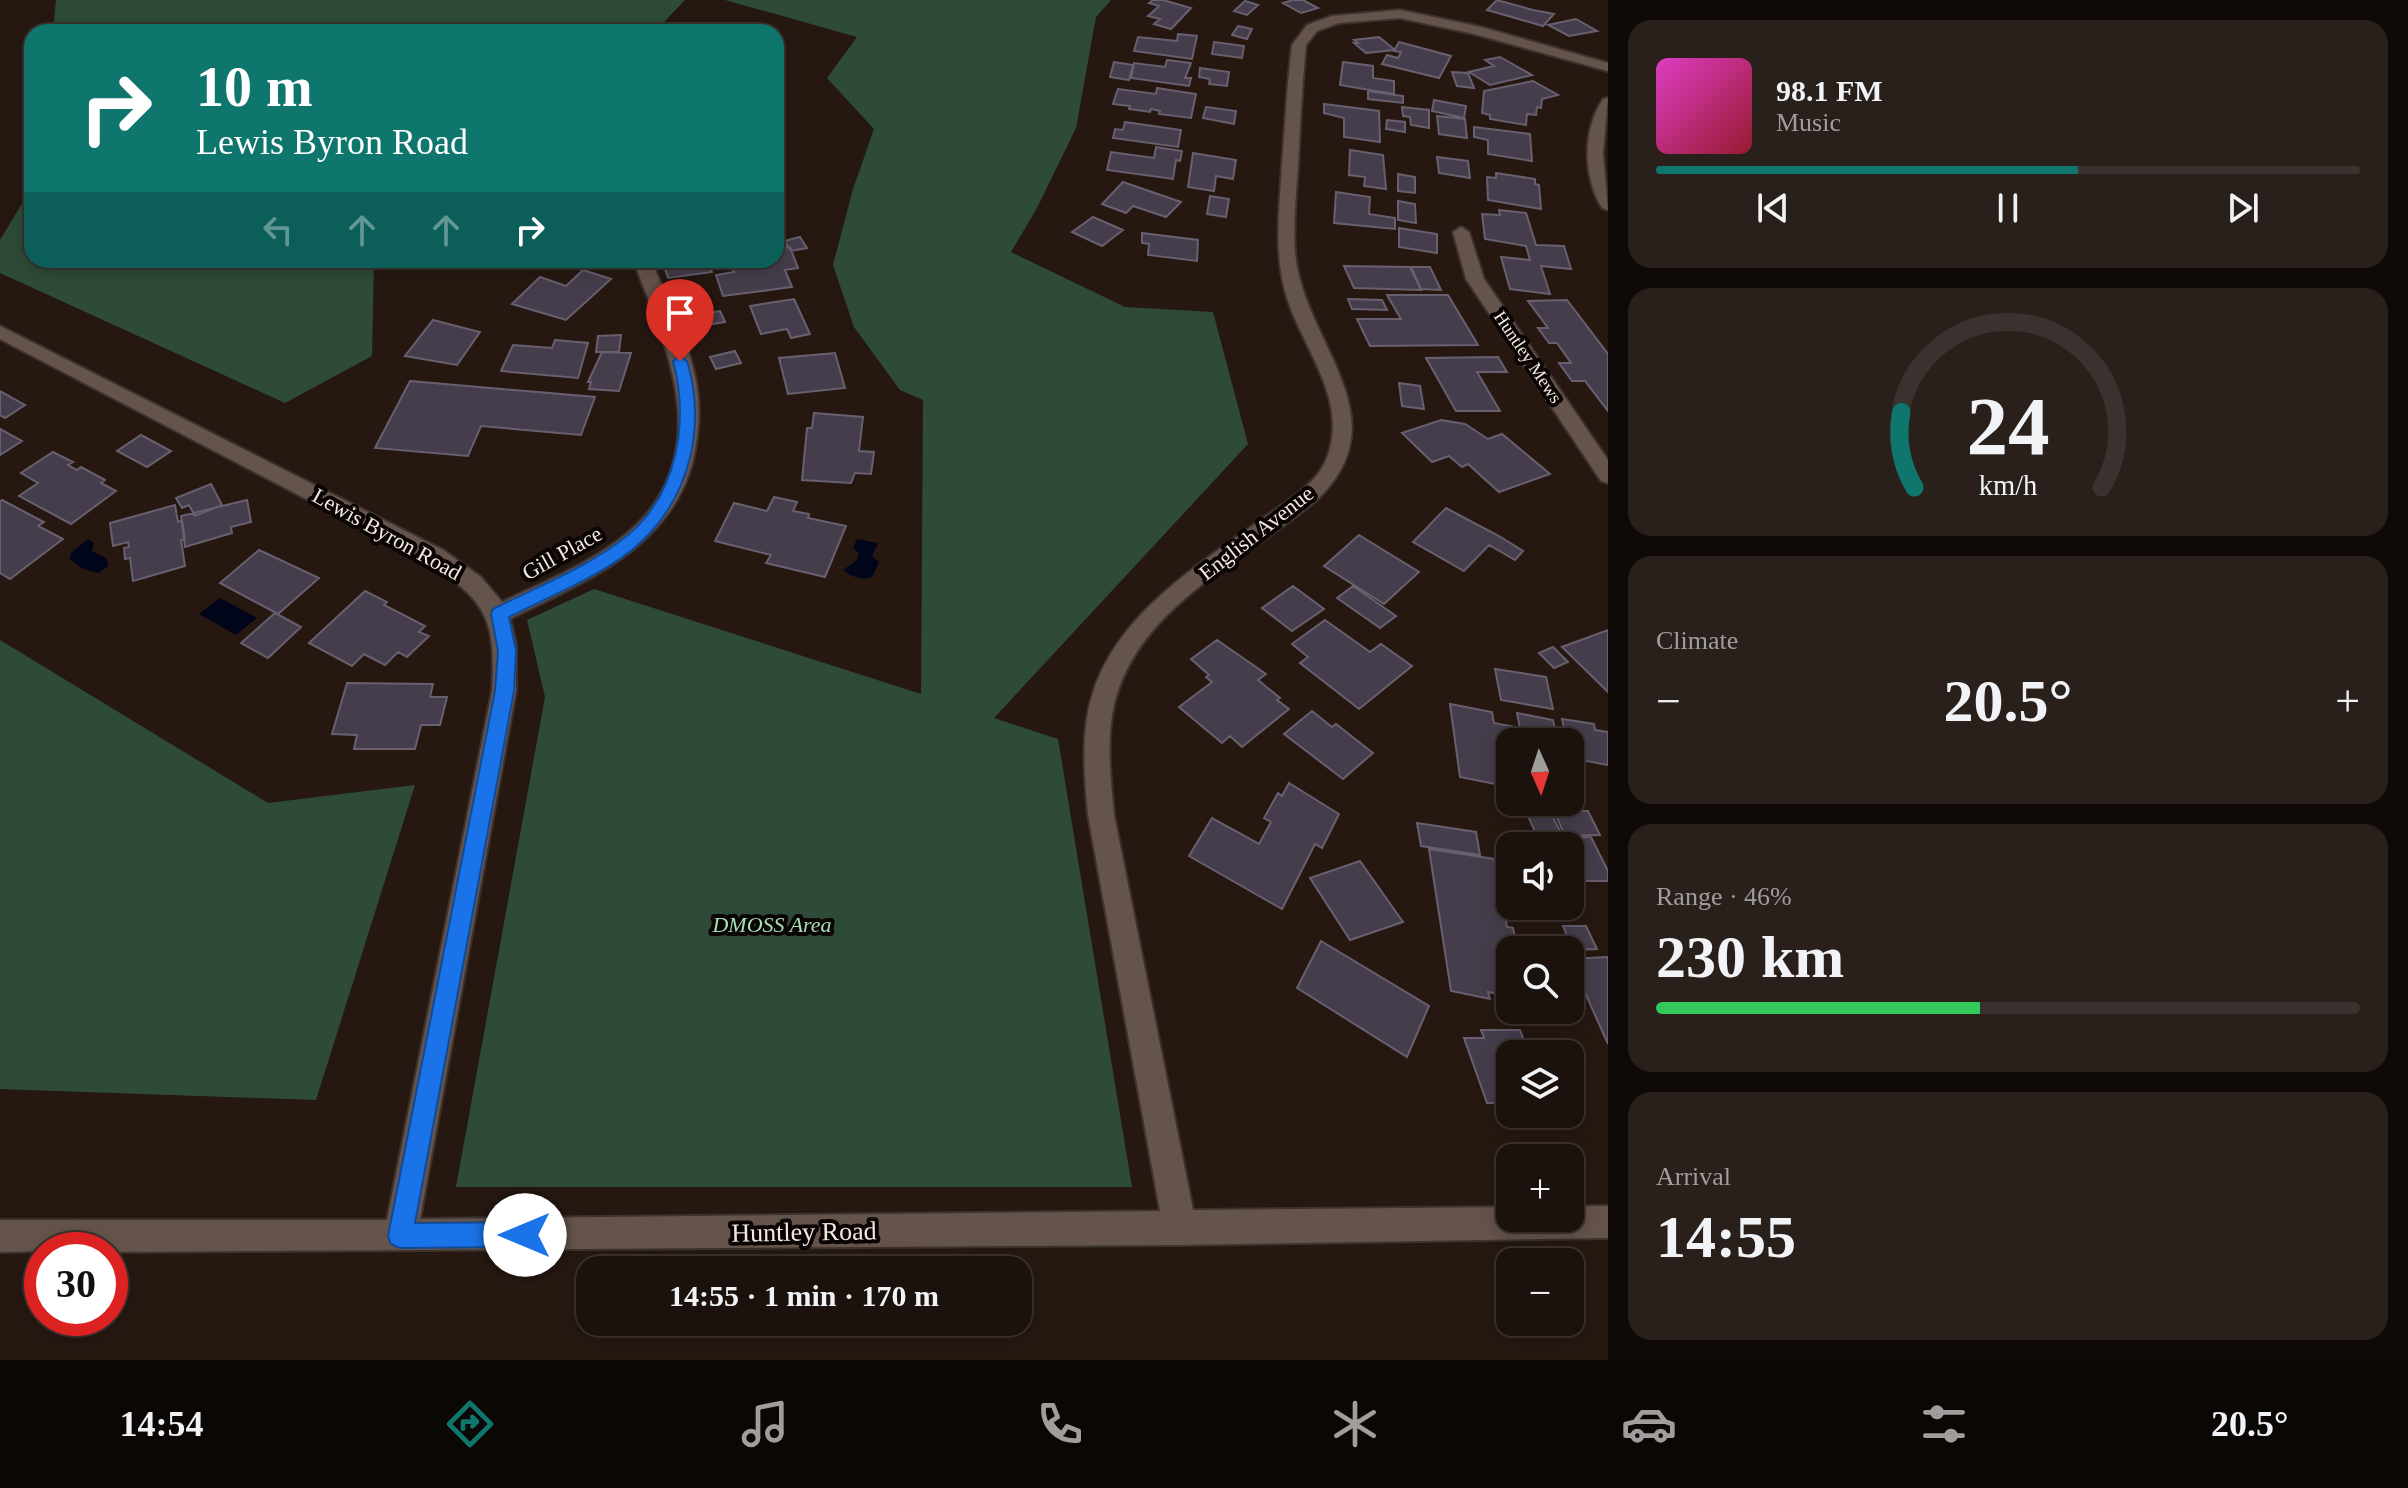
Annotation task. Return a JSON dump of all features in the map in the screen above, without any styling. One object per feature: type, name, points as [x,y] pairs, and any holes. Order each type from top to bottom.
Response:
[{"type":"street","name":"English Avenue","points":[[1180,1229],[1101,815],[1096,759],[1101,716],[1115,663],[1137,631],[1163,605],[1303,501],[1337,459],[1345,413],[1335,381],[1299,307],[1285,255],[1299,45],[1312,28],[1337,19],[1400,14],[1476,30],[1608,67]]},
{"type":"street","points":[[1608,102],[1600,112],[1595,148],[1602,191],[1608,205]]},
{"type":"street","name":"Huntley Mews","points":[[1461,232],[1475,279],[1608,476]]},
{"type":"street","name":"Gill Place","points":[[500,614],[601,561],[635,539],[659,511],[676,480],[687,443],[686,381],[645,268]]},
{"type":"street","name":"Lewis Byron Road","points":[[0,332],[435,556],[464,574],[500,614]]},
{"type":"street","points":[[400,1236],[504,691],[507,651],[500,614]]},
{"type":"street","name":"Huntley Road","points":[[0,1236],[400,1236],[1608,1222]]},
{"type":"green space","points":[[56,0],[685,0],[664,22],[54,24]]},
{"type":"green space","name":"DMOSS Area","points":[[725,0],[1111,0],[1096,17],[1076,128],[1037,208],[1011,252],[1125,307],[1213,312],[1248,444],[994,718],[1058,739],[1132,1187],[456,1187],[545,697],[527,620],[594,589],[921,694],[923,400],[900,390],[854,327],[833,265],[853,189],[874,129],[827,78],[857,37]]},
{"type":"green space","points":[[24,200],[24,268],[374,268],[372,356],[285,403],[0,273],[0,240]]},
{"type":"green space","points":[[0,640],[268,803],[415,785],[316,1100],[0,1089]]},
{"type":"water","points":[[88,539],[94,543],[92,551],[107,559],[108,566],[98,573],[83,569],[70,559],[71,553]]},
{"type":"water","points":[[857,539],[878,543],[872,556],[879,562],[872,577],[857,577],[843,570],[857,560],[859,553],[853,548]]},
{"type":"water","points":[[220,598],[257,618],[236,635],[199,614]]},
{"type":"building","points":[[1153,0],[1191,8],[1171,29],[1154,24],[1160,19],[1148,16],[1159,6],[1149,3]]},
{"type":"building","points":[[1303,0],[1318,8],[1301,13],[1283,3]]},
{"type":"building","points":[[1497,0],[1554,14],[1543,26],[1487,10]]},
{"type":"building","points":[[1245,1],[1258,5],[1247,15],[1234,11]]},
{"type":"building","points":[[1576,19],[1597,31],[1569,36],[1548,25]]},
{"type":"building","points":[[1238,26],[1252,29],[1247,39],[1232,35]]},
{"type":"building","points":[[1178,34],[1197,36],[1192,59],[1134,51],[1138,37],[1177,41]]},
{"type":"building","points":[[1379,37],[1395,50],[1366,53],[1354,43],[1358,43],[1354,40]]},
{"type":"building","points":[[1214,42],[1244,46],[1242,58],[1212,54]]},
{"type":"building","points":[[1399,42],[1451,56],[1439,78],[1382,64],[1387,55],[1398,58],[1401,52],[1394,51]]},
{"type":"building","points":[[1500,57],[1532,75],[1490,85],[1469,72],[1494,66],[1485,60]]},
{"type":"building","points":[[1167,60],[1191,63],[1185,78],[1191,78],[1189,86],[1131,78],[1134,63],[1165,67]]},
{"type":"building","points":[[1114,62],[1133,65],[1129,80],[1110,77]]},
{"type":"building","points":[[1343,62],[1373,66],[1373,78],[1394,81],[1394,94],[1340,85]]},
{"type":"building","points":[[1200,68],[1229,72],[1227,86],[1209,84],[1210,79],[1199,77]]},
{"type":"building","points":[[1452,72],[1468,73],[1474,88],[1457,86]]},
{"type":"building","points":[[1533,81],[1558,95],[1542,99],[1536,115],[1527,114],[1526,125],[1490,119],[1490,115],[1482,113],[1484,91]]},
{"type":"building","points":[[1157,88],[1196,94],[1191,118],[1113,104],[1118,89],[1156,94]]},
{"type":"building","points":[[1368,91],[1403,96],[1403,103],[1368,99]]},
{"type":"building","points":[[1434,100],[1466,106],[1464,118],[1432,111]]},
{"type":"building","points":[[1324,104],[1379,111],[1380,142],[1344,137],[1344,118],[1324,113]]},
{"type":"building","points":[[1206,107],[1236,111],[1234,124],[1203,118]]},
{"type":"building","points":[[1402,107],[1429,110],[1429,128],[1411,125],[1410,117],[1403,116]]},
{"type":"building","points":[[1437,116],[1465,119],[1467,138],[1439,134]]},
{"type":"building","points":[[1387,120],[1405,122],[1405,132],[1386,129]]},
{"type":"building","points":[[1125,122],[1181,130],[1178,147],[1113,138],[1115,129],[1123,130]]},
{"type":"building","points":[[1474,127],[1530,134],[1532,161],[1488,154],[1488,140],[1474,137]]},
{"type":"building","points":[[1156,147],[1182,151],[1180,161],[1176,160],[1173,179],[1107,170],[1111,152],[1154,158]]},
{"type":"building","points":[[1350,150],[1383,155],[1386,189],[1364,186],[1365,177],[1349,175]]},
{"type":"building","points":[[1193,153],[1236,160],[1233,179],[1216,176],[1214,191],[1188,187]]},
{"type":"building","points":[[1437,157],[1468,161],[1470,178],[1439,173]]},
{"type":"building","points":[[1496,173],[1535,179],[1535,184],[1539,185],[1541,209],[1488,200],[1487,177],[1496,178]]},
{"type":"building","points":[[1398,174],[1415,177],[1415,193],[1398,191]]},
{"type":"building","points":[[1123,182],[1181,202],[1166,217],[1133,206],[1126,213],[1102,204]]},
{"type":"building","points":[[1336,192],[1370,197],[1369,214],[1395,218],[1395,229],[1334,223]]},
{"type":"building","points":[[1210,196],[1229,199],[1226,217],[1207,214]]},
{"type":"building","points":[[1398,201],[1415,204],[1416,223],[1398,220]]},
{"type":"building","points":[[1499,210],[1526,213],[1536,245],[1564,246],[1571,269],[1541,266],[1550,294],[1510,289],[1501,257],[1530,260],[1526,246],[1485,239],[1482,214],[1500,215]]},
{"type":"building","points":[[1093,217],[1123,230],[1102,246],[1072,232]]},
{"type":"building","points":[[1399,228],[1437,234],[1437,253],[1399,247]]},
{"type":"building","points":[[1142,233],[1198,240],[1197,261],[1148,255],[1149,244],[1142,243]]},
{"type":"building","points":[[800,237],[807,248],[791,251],[784,241]]},
{"type":"building","points":[[790,247],[798,268],[785,270],[792,287],[723,296],[716,275],[734,272],[732,268],[784,268],[784,248]]},
{"type":"building","points":[[1344,266],[1410,267],[1421,290],[1354,288]]},
{"type":"building","points":[[1411,267],[1430,267],[1441,290],[1421,289]]},
{"type":"building","points":[[665,268],[710,268],[712,272],[668,278]]},
{"type":"building","points":[[583,270],[611,279],[566,320],[512,304],[540,277],[566,286]]},
{"type":"building","points":[[1387,295],[1448,295],[1478,345],[1370,346],[1357,319],[1401,319]]},
{"type":"building","points":[[794,299],[810,334],[791,338],[787,329],[761,334],[750,306]]},
{"type":"building","points":[[1348,299],[1382,300],[1387,310],[1352,309]]},
{"type":"building","points":[[1567,300],[1608,354],[1608,411],[1585,381],[1572,381],[1559,363],[1571,363],[1557,343],[1549,343],[1538,328],[1548,328],[1528,301]]},
{"type":"building","points":[[720,311],[725,322],[695,327],[690,316]]},
{"type":"building","points":[[433,320],[480,332],[457,365],[405,356]]},
{"type":"building","points":[[621,335],[619,352],[596,352],[598,336]]},
{"type":"building","points":[[555,340],[588,343],[578,378],[501,371],[513,345],[552,348]]},
{"type":"building","points":[[735,351],[741,363],[716,369],[710,357]]},
{"type":"building","points":[[602,352],[631,353],[619,391],[589,389],[591,382],[588,382]]},
{"type":"building","points":[[835,353],[845,388],[788,394],[779,358]]},
{"type":"building","points":[[1498,357],[1507,372],[1477,372],[1500,411],[1456,411],[1426,358]]},
{"type":"building","points":[[410,381],[595,397],[581,435],[481,426],[468,456],[375,448]]},
{"type":"building","points":[[1399,383],[1420,386],[1424,409],[1402,406]]},
{"type":"building","points":[[0,391],[25,405],[5,418],[0,415]]},
{"type":"building","points":[[814,413],[863,417],[859,451],[874,452],[871,474],[855,473],[851,483],[802,480],[807,428],[812,428]]},
{"type":"building","points":[[1441,420],[1465,424],[1488,439],[1502,434],[1550,474],[1499,492],[1468,464],[1462,467],[1449,456],[1432,462],[1402,433]]},
{"type":"building","points":[[0,429],[22,441],[0,455]]},
{"type":"building","points":[[141,435],[171,451],[147,467],[117,451]]},
{"type":"building","points":[[53,452],[73,462],[68,465],[77,470],[81,467],[105,480],[101,483],[116,491],[71,524],[19,496],[38,483],[21,473]]},
{"type":"building","points":[[211,484],[222,505],[195,516],[189,505],[182,508],[176,498]]},
{"type":"building","points":[[774,497],[797,502],[793,511],[809,514],[808,518],[846,526],[825,577],[766,563],[771,555],[715,541],[734,503],[767,511]]},
{"type":"building","points":[[2,500],[44,522],[38,526],[63,539],[10,579],[0,573]]},
{"type":"building","points":[[247,500],[251,522],[231,527],[232,533],[185,547],[181,516]]},
{"type":"building","points":[[175,505],[178,522],[182,520],[185,566],[133,581],[130,558],[125,559],[124,548],[129,547],[128,542],[113,546],[110,523]]},
{"type":"building","points":[[1446,508],[1523,551],[1515,560],[1489,545],[1464,571],[1413,542]]},
{"type":"building","points":[[1359,535],[1419,572],[1384,604],[1324,566]]},
{"type":"building","points":[[259,550],[319,578],[278,614],[220,583]]},
{"type":"building","points":[[1293,586],[1324,609],[1292,631],[1262,608]]},
{"type":"building","points":[[1353,586],[1396,616],[1380,628],[1337,598]]},
{"type":"building","points":[[365,591],[387,602],[384,605],[425,626],[419,632],[429,636],[407,657],[398,652],[385,665],[364,654],[352,666],[309,643]]},
{"type":"building","points":[[275,613],[301,627],[268,658],[241,643]]},
{"type":"building","points":[[1325,620],[1370,652],[1381,644],[1412,666],[1359,709],[1300,663],[1308,657],[1292,644]]},
{"type":"building","points":[[1608,630],[1608,692],[1562,647]]},
{"type":"building","points":[[1217,640],[1266,674],[1258,680],[1289,709],[1242,747],[1230,736],[1222,743],[1179,707],[1212,682],[1206,677],[1209,675],[1191,659]]},
{"type":"building","points":[[1553,647],[1568,662],[1554,668],[1539,653]]},
{"type":"building","points":[[1495,669],[1546,677],[1553,709],[1501,700]]},
{"type":"building","points":[[347,683],[433,684],[430,697],[447,697],[440,725],[421,725],[415,749],[354,749],[357,735],[332,734]]},
{"type":"building","points":[[1450,704],[1492,712],[1494,723],[1520,728],[1496,728],[1496,784],[1460,777]]},
{"type":"building","points":[[1312,711],[1332,727],[1336,724],[1373,753],[1343,779],[1284,734]]},
{"type":"building","points":[[1517,713],[1553,720],[1555,728],[1520,728]]},
{"type":"building","points":[[1562,719],[1594,724],[1595,730],[1608,732],[1608,765],[1584,761],[1584,728],[1564,728]]},
{"type":"building","points":[[1289,783],[1339,814],[1322,848],[1315,844],[1282,909],[1189,856],[1212,818],[1259,844],[1271,822],[1264,818],[1278,793],[1282,796]]},
{"type":"building","points":[[1584,811],[1588,811],[1600,835],[1584,835],[1584,832],[1563,832],[1556,816],[1584,816]]},
{"type":"building","points":[[1528,816],[1552,816],[1560,832],[1535,832]]},
{"type":"building","points":[[1417,823],[1476,832],[1480,855],[1421,846]]},
{"type":"building","points":[[1584,837],[1591,837],[1608,871],[1608,881],[1584,881]]},
{"type":"building","points":[[1429,849],[1494,859],[1496,920],[1506,920],[1515,936],[1496,936],[1496,993],[1488,992],[1490,999],[1451,991]]},
{"type":"building","points":[[1360,861],[1403,922],[1350,940],[1310,878]]},
{"type":"building","points":[[1563,926],[1586,926],[1597,949],[1584,950],[1584,936],[1567,936]]},
{"type":"building","points":[[1321,941],[1429,1006],[1407,1057],[1297,988]]},
{"type":"building","points":[[1608,957],[1608,1044],[1584,990],[1584,958]]},
{"type":"building","points":[[1481,1030],[1520,1030],[1524,1040],[1496,1040],[1496,1103],[1487,1103],[1464,1038],[1484,1038]]},
{"type":"route","points":[[525,1235],[400,1236],[504,691],[507,651],[500,614],[601,561],[635,539],[659,511],[676,480],[687,443],[686,381],[680,361]]}]
